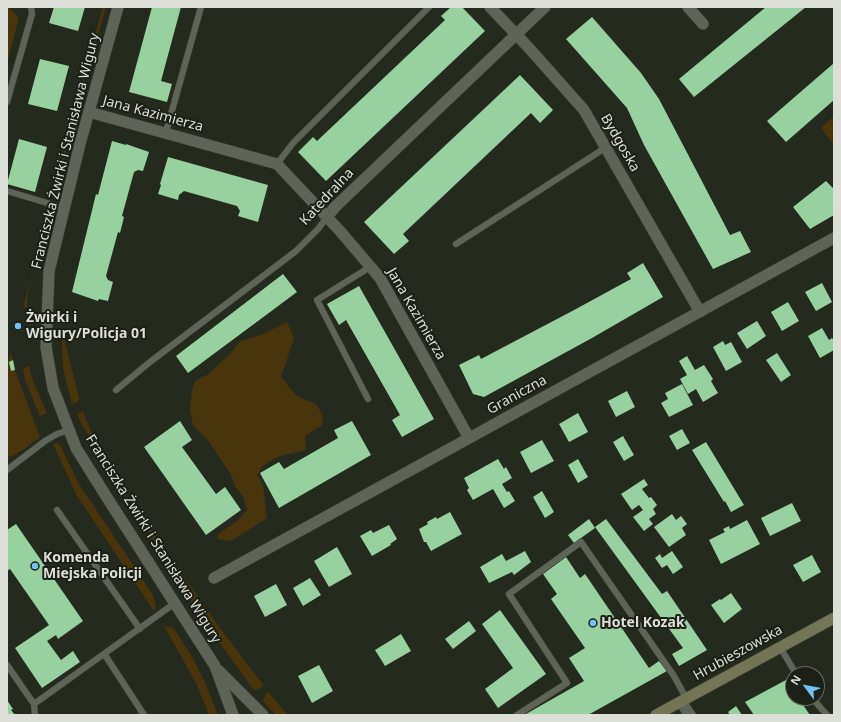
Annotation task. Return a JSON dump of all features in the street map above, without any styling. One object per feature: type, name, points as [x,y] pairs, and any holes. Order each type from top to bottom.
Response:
[{"type":"main road","name":"Hrubieszowska","points":[[656,715],[834,618]]},
{"type":"street","name":"Franciszka Żwirki i Stanisława Wigury","points":[[118,7],[89,112],[49,271],[46,347],[53,388],[76,448],[103,492],[215,666],[263,715]]},
{"type":"street","name":"Bydgoska","points":[[490,7],[584,110],[700,312]]},
{"type":"street","name":"Katedralna","points":[[327,217],[335,207],[466,84],[545,7]]},
{"type":"street","points":[[688,7],[703,24]]},
{"type":"street","name":"Jana Kazimierza","points":[[89,112],[166,132],[277,164],[327,217],[380,278],[468,438]]},
{"type":"street","name":"Graniczna","points":[[214,578],[834,238]]},
{"type":"street","name":"Franciszka Żwirki i Stanisława Wigury","points":[[215,666],[233,715]]},
{"type":"street","points":[[684,700],[690,715]]},
{"type":"lane","points":[[7,102],[32,14],[31,7]]},
{"type":"lane","points":[[166,132],[201,7]]},
{"type":"lane","points":[[277,164],[293,143],[429,7]]},
{"type":"lane","points":[[456,244],[605,148]]},
{"type":"lane","points":[[7,191],[64,208]]},
{"type":"lane","name":"Katedralna","points":[[116,390],[150,362],[296,251],[318,229],[327,217]]},
{"type":"lane","points":[[368,399],[316,300],[370,267]]},
{"type":"lane","points":[[7,470],[45,441],[57,434],[69,430]]},
{"type":"lane","points":[[56,510],[140,629]]},
{"type":"lane","points":[[517,715],[567,683],[509,594],[581,542],[674,676],[684,700]]},
{"type":"lane","points":[[34,704],[175,603]]},
{"type":"lane","points":[[780,648],[791,666]]},
{"type":"lane","points":[[105,654],[144,715]]},
{"type":"lane","points":[[7,665],[34,704],[35,715]]},
{"type":"lane","points":[[819,706],[827,715]]},
{"type":"shaded area","points":[[7,7],[9,7],[19,18],[7,63]]},
{"type":"shaded area","points":[[103,7],[106,7],[88,70],[85,69]]},
{"type":"shaded area","points":[[83,80],[85,81],[54,195],[52,196]]},
{"type":"shaded area","points":[[834,116],[834,145],[821,128]]},
{"type":"shaded area","points":[[48,216],[28,291],[27,307],[23,307]]},
{"type":"shaded area","points":[[287,322],[294,338],[281,377],[296,395],[317,405],[323,416],[322,425],[305,436],[306,450],[280,456],[262,466],[257,476],[263,485],[267,518],[231,541],[218,539],[218,534],[237,521],[247,510],[243,496],[236,488],[230,473],[207,439],[193,426],[190,409],[192,390],[195,381],[207,375],[232,352],[240,341],[263,334]]},
{"type":"shaded area","points":[[61,326],[79,398],[78,402],[72,404],[63,368]]},
{"type":"shaded area","points":[[11,352],[13,360],[9,362],[11,371],[15,370],[40,437],[24,449],[12,456],[7,457],[7,365]]},
{"type":"shaded area","points":[[29,366],[31,376],[47,413],[40,416],[25,380],[23,371],[25,367]]},
{"type":"shaded area","points":[[83,412],[92,434],[93,437],[91,439],[77,414]]},
{"type":"shaded area","points":[[57,443],[60,445],[79,484],[153,595],[156,606],[154,611],[77,496],[53,444]]},
{"type":"shaded area","points":[[137,510],[217,624],[264,686],[255,690],[252,688],[164,562]]},
{"type":"shaded area","points":[[164,626],[175,630],[192,657],[204,680],[218,715],[209,715],[197,685]]},
{"type":"shaded area","points":[[267,691],[288,715],[276,715],[263,701]]},
{"type":"building","points":[[54,7],[85,7],[78,31],[49,23]]},
{"type":"building","points":[[152,7],[181,7],[161,81],[172,84],[167,102],[129,92]]},
{"type":"building","points":[[451,7],[462,7],[485,31],[326,181],[298,152],[313,137],[317,141],[445,20],[441,16]]},
{"type":"building","points":[[766,7],[806,7],[694,97],[679,79]]},
{"type":"building","points":[[592,17],[641,73],[659,99],[730,235],[740,231],[751,252],[713,269],[644,145],[627,108],[566,39]]},
{"type":"building","points":[[40,59],[69,66],[57,111],[28,104]]},
{"type":"building","points":[[834,63],[834,100],[786,142],[767,121]]},
{"type":"building","points":[[520,75],[553,110],[540,123],[531,113],[403,234],[409,241],[394,254],[364,222]]},
{"type":"building","points":[[19,139],[47,147],[35,192],[7,184]]},
{"type":"building","points":[[112,141],[149,152],[143,171],[138,170],[134,172],[122,216],[124,217],[120,233],[118,232],[106,276],[108,280],[113,282],[108,301],[99,299],[98,301],[72,292],[96,194],[98,195]]},
{"type":"building","points":[[168,157],[268,185],[258,222],[238,216],[240,211],[237,206],[184,191],[179,195],[178,200],[158,194]]},
{"type":"building","points":[[826,181],[833,188],[834,187],[834,215],[810,229],[793,207]]},
{"type":"building","points":[[643,263],[663,297],[484,397],[473,394],[459,365],[479,355],[481,359],[631,279],[627,273]]},
{"type":"building","points":[[283,274],[297,292],[188,373],[176,356]]},
{"type":"building","points":[[822,283],[832,302],[816,311],[805,292]]},
{"type":"building","points":[[359,286],[434,419],[402,437],[392,420],[400,415],[346,320],[339,325],[327,304]]},
{"type":"building","points":[[788,302],[799,321],[782,331],[771,312]]},
{"type":"building","points":[[757,321],[766,336],[747,349],[737,333]]},
{"type":"building","points":[[822,328],[829,340],[832,338],[834,341],[834,350],[820,358],[808,336]]},
{"type":"building","points":[[723,341],[725,345],[731,342],[742,362],[726,371],[713,347]]},
{"type":"building","points":[[777,353],[791,375],[781,382],[766,360]]},
{"type":"building","points":[[687,356],[695,370],[704,365],[713,379],[711,381],[718,393],[703,402],[696,389],[688,394],[680,379],[687,375],[679,361]]},
{"type":"building","points":[[13,360],[15,370],[11,371],[9,362]]},
{"type":"building","points":[[682,384],[693,405],[669,417],[661,403],[668,399],[665,393]]},
{"type":"building","points":[[627,391],[635,407],[616,417],[608,401]]},
{"type":"building","points":[[578,413],[588,432],[569,442],[559,424]]},
{"type":"building","points":[[180,421],[192,440],[182,447],[216,494],[225,487],[241,510],[206,535],[144,447]]},
{"type":"building","points":[[352,421],[371,455],[279,508],[260,473],[279,462],[284,469],[338,438],[334,430]]},
{"type":"building","points":[[682,429],[690,443],[677,450],[669,436]]},
{"type":"building","points":[[623,436],[634,455],[624,461],[613,442]]},
{"type":"building","points":[[542,440],[554,461],[531,473],[520,452]]},
{"type":"building","points":[[706,442],[744,505],[731,512],[692,450]]},
{"type":"building","points":[[498,459],[504,469],[506,467],[512,478],[502,484],[507,492],[509,491],[515,501],[504,508],[493,489],[473,500],[467,490],[469,488],[464,478]]},
{"type":"building","points":[[578,459],[588,477],[578,483],[568,465]]},
{"type":"building","points":[[644,479],[648,485],[642,489],[657,505],[653,509],[656,514],[649,519],[653,524],[644,531],[633,517],[643,510],[639,505],[632,510],[621,494]]},
{"type":"building","points":[[542,491],[554,512],[545,518],[533,497]]},
{"type":"building","points":[[792,503],[801,521],[770,536],[761,518]]},
{"type":"building","points":[[450,512],[462,534],[431,551],[426,542],[424,542],[419,529],[436,517],[437,519]]},
{"type":"building","points":[[672,514],[676,520],[681,516],[687,524],[682,528],[686,535],[669,547],[654,527]]},
{"type":"building","points":[[589,519],[595,528],[574,543],[568,535]]},
{"type":"building","points":[[606,519],[662,594],[667,591],[707,650],[679,666],[672,654],[683,648],[595,527]]},
{"type":"building","points":[[747,520],[760,544],[721,564],[709,540],[725,532],[723,529],[729,526],[730,529]]},
{"type":"building","points":[[16,524],[83,621],[58,639],[56,635],[47,641],[61,660],[73,651],[80,662],[42,688],[15,648],[49,625],[10,569],[7,571],[7,530]]},
{"type":"building","points":[[389,525],[397,539],[390,544],[391,545],[372,556],[360,536],[371,530],[373,533]]},
{"type":"building","points":[[337,547],[352,574],[329,587],[314,561]]},
{"type":"building","points":[[525,551],[531,562],[514,575],[512,572],[489,583],[480,567],[502,554],[506,561]]},
{"type":"building","points":[[672,551],[683,567],[673,574],[667,565],[662,568],[655,558],[660,554],[662,558]]},
{"type":"building","points":[[812,555],[821,572],[803,582],[793,565]]},
{"type":"building","name":"Hotel Kozak","points":[[566,557],[580,578],[585,574],[649,668],[659,661],[667,671],[588,715],[527,715],[526,714],[584,681],[569,658],[585,648],[551,599],[557,594],[543,574]]},
{"type":"building","points":[[310,578],[321,595],[303,606],[293,588]]},
{"type":"building","points":[[276,584],[287,605],[265,617],[254,596]]},
{"type":"building","points":[[731,593],[742,609],[724,623],[711,605]]},
{"type":"building","points":[[500,610],[546,674],[498,708],[485,689],[513,668],[482,624]]},
{"type":"building","points":[[469,621],[476,631],[453,649],[445,639]]},
{"type":"building","points":[[401,634],[411,651],[385,666],[375,650]]},
{"type":"building","points":[[319,665],[333,691],[312,703],[298,676]]},
{"type":"building","points":[[785,681],[785,706],[804,706],[810,715],[754,715],[745,702]]},
{"type":"building","points":[[7,700],[13,709],[11,710],[15,715],[7,715]]},
{"type":"building","points":[[736,706],[742,715],[730,715],[728,712]]},
{"type":"place","name":"Żwirki i Wigury/Policja 01","points":[[18,326]]},
{"type":"place","name":"Komenda Miejska Policji","points":[[35,566]]},
{"type":"place","name":"Hotel Kozak","points":[[593,623]]}]
